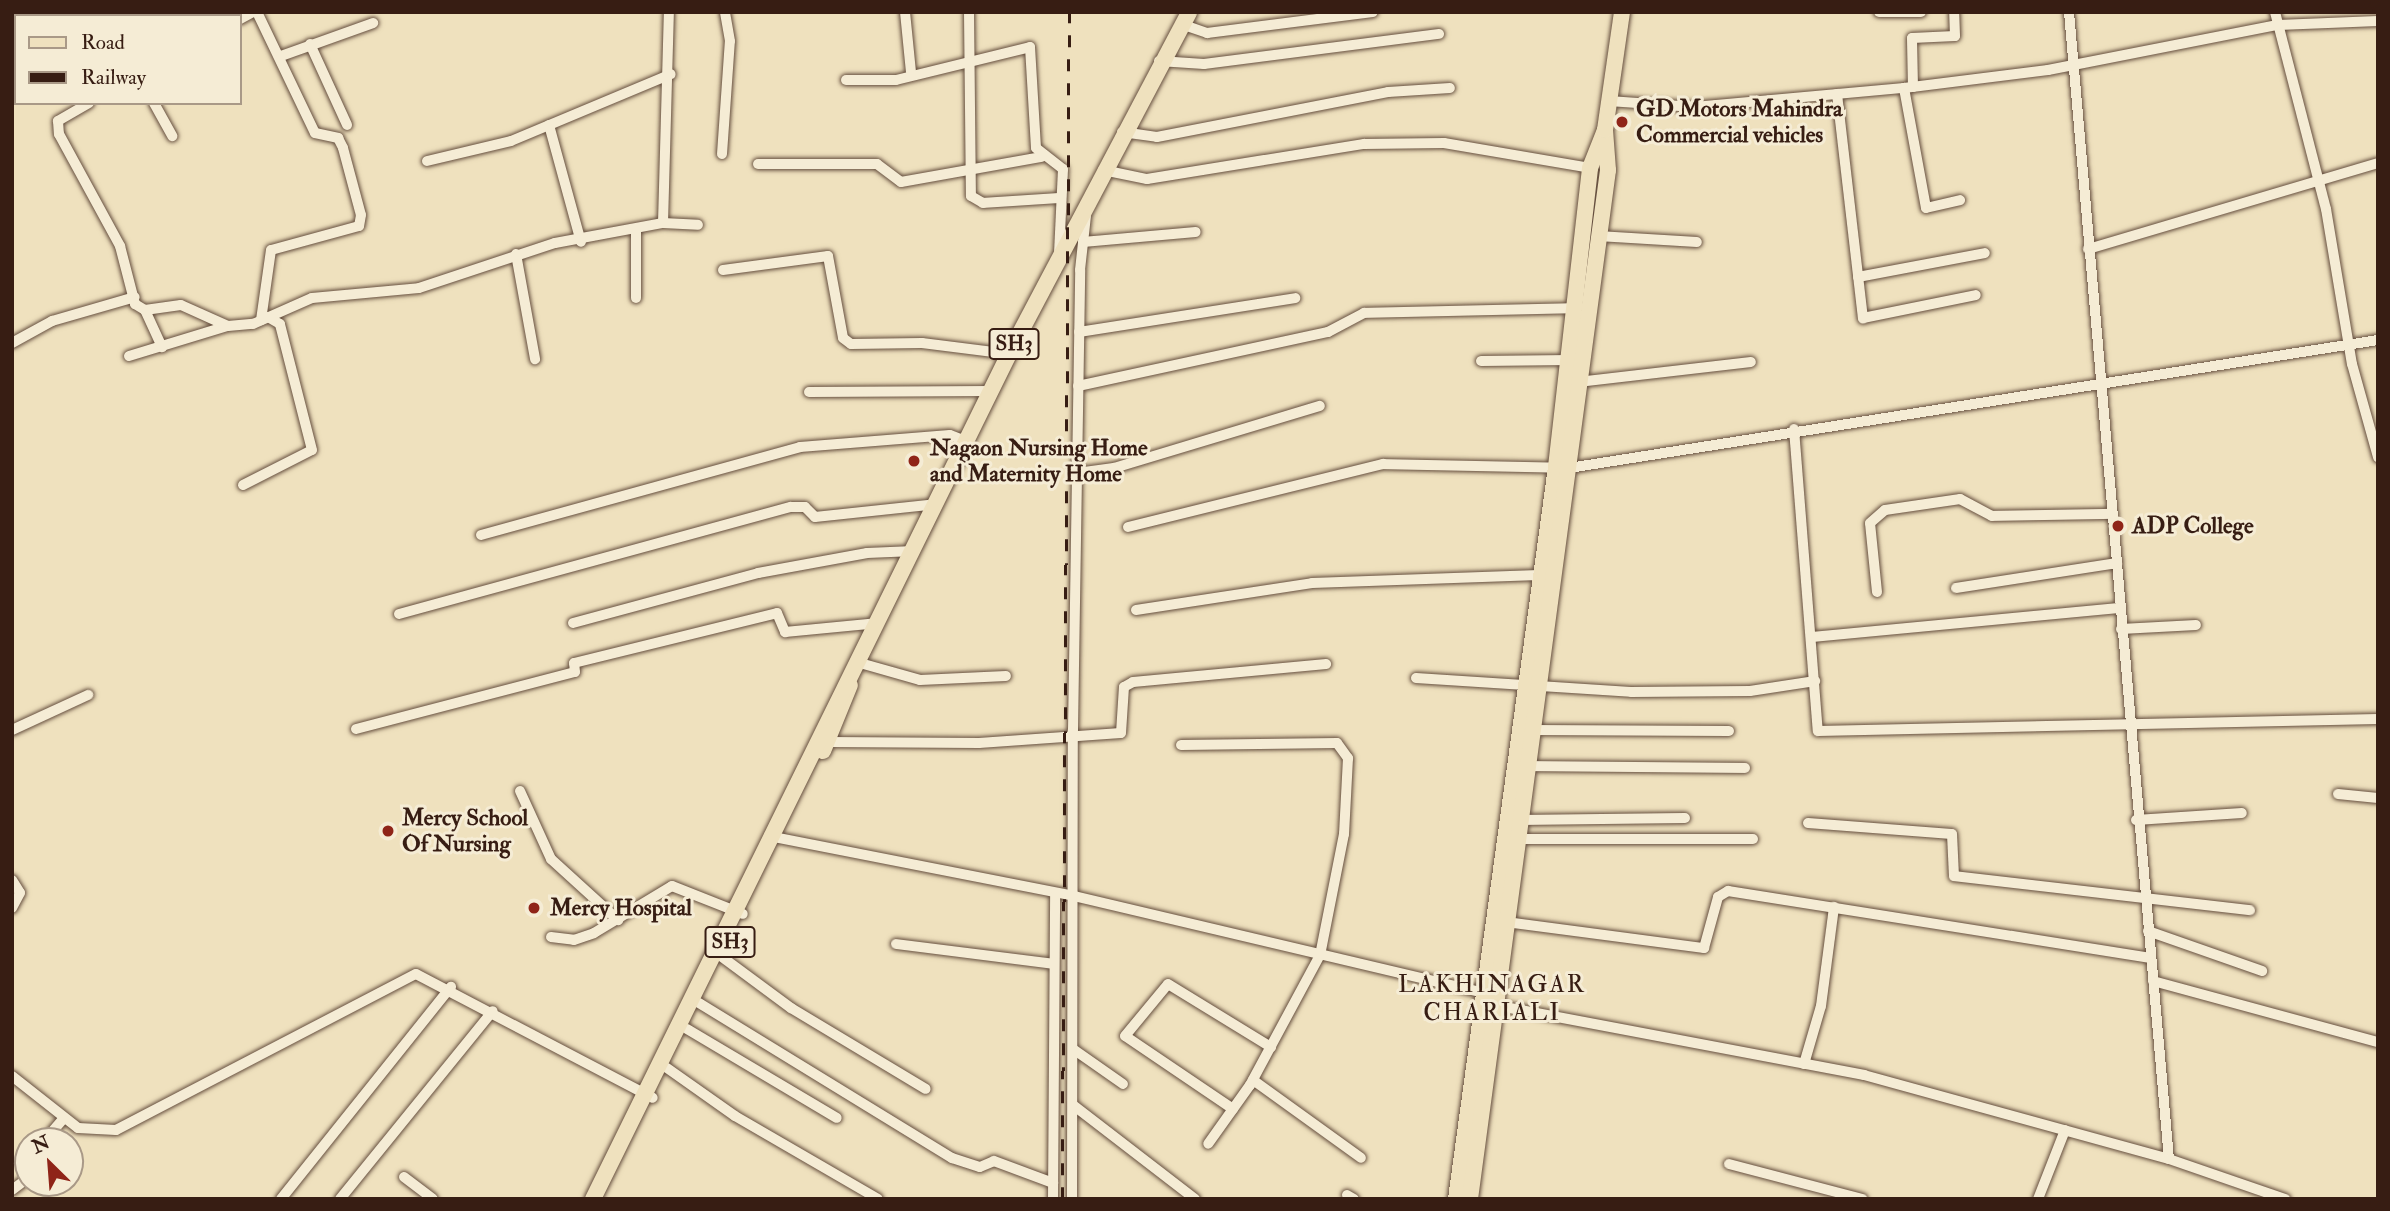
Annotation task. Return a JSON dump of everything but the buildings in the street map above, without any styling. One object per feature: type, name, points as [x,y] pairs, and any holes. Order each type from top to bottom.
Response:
[{"type":"main road","points":[[1491,998],[1506,922],[1531,730],[1530,685],[1539,575],[1578,382],[1590,167],[1605,130],[1622,12]]},
{"type":"main road","name":"SH3","points":[[593,1199],[648,1096],[915,551],[990,391],[1158,61],[1185,18]]},
{"type":"main road","points":[[1469,1198],[1530,685],[1562,468],[1570,360],[1598,236],[1610,147],[1605,130]]},
{"type":"main road","name":"SH3","points":[[774,838],[828,742],[850,682]]},
{"type":"main road","name":"SH3","points":[[603,1199],[648,1096],[667,1068],[722,957],[738,912]]},
{"type":"street","points":[[255,12],[281,56],[316,133],[338,138],[361,215],[359,226],[271,250],[264,319]]},
{"type":"street","points":[[663,223],[671,74],[668,12]]},
{"type":"street","points":[[722,154],[730,41],[725,12]]},
{"type":"street","points":[[905,12],[911,72]]},
{"type":"street","points":[[969,12],[971,196],[983,203],[1058,198]]},
{"type":"street","points":[[1185,18],[1207,33],[1373,12]]},
{"type":"street","points":[[1879,12],[1921,12]]},
{"type":"street","points":[[1954,12],[1955,36],[1912,38],[1908,87],[1926,208],[1960,200]]},
{"type":"street","points":[[2069,12],[2099,382],[2117,564],[2127,723],[2169,1159]]},
{"type":"street","points":[[2275,12],[2318,181],[2348,345],[2378,457]]},
{"type":"street","points":[[1609,101],[1693,107],[1908,87],[2072,64],[2278,25],[2378,21]]},
{"type":"street","points":[[281,56],[373,23]]},
{"type":"street","points":[[1158,61],[1204,64],[1438,34]]},
{"type":"street","points":[[310,44],[347,125]]},
{"type":"street","points":[[846,80],[896,80],[911,72],[1030,47],[1035,148],[1042,157],[1063,169],[1058,198],[1059,254]]},
{"type":"street","points":[[427,161],[549,125],[671,74]]},
{"type":"street","points":[[1121,132],[1157,137],[1388,92],[1450,88]]},
{"type":"street","points":[[1837,94],[1863,318],[1976,295]]},
{"type":"street","points":[[86,105],[58,121],[59,134],[120,246],[135,297],[145,310],[162,347]]},
{"type":"street","points":[[155,105],[172,136]]},
{"type":"street","points":[[549,125],[581,242]]},
{"type":"street","points":[[1103,170],[1147,179],[1364,144],[1444,143],[1486,145],[1590,167]]},
{"type":"street","points":[[758,164],[877,164],[901,182],[970,172],[1042,157]]},
{"type":"street","points":[[2088,249],[2378,163]]},
{"type":"street","points":[[1072,1199],[1073,734],[1078,386],[1083,242],[1089,199]]},
{"type":"street","points":[[129,356],[228,326],[264,319],[312,298],[467,276],[516,254],[636,232],[663,223],[698,225]]},
{"type":"street","points":[[636,232],[636,298]]},
{"type":"street","points":[[1083,242],[1196,232]]},
{"type":"street","points":[[1598,236],[1697,242]]},
{"type":"street","points":[[1858,277],[1985,253]]},
{"type":"street","points":[[516,254],[535,359]]},
{"type":"street","points":[[723,270],[828,256],[843,338],[851,344],[922,343],[1009,354]]},
{"type":"street","points":[[12,343],[52,321],[135,297]]},
{"type":"street","points":[[1079,332],[1296,298]]},
{"type":"street","points":[[145,310],[181,305],[228,326]]},
{"type":"street","points":[[1078,386],[1328,332],[1363,313],[1580,309]]},
{"type":"street","points":[[243,485],[312,450],[280,324],[264,319]]},
{"type":"street","points":[[1128,527],[1383,464],[1562,468],[1794,429],[2378,340]]},
{"type":"street","points":[[1481,361],[1570,360]]},
{"type":"street","points":[[1578,382],[1751,362]]},
{"type":"street","points":[[809,392],[990,391]]},
{"type":"street","points":[[1077,473],[1114,468],[1320,406]]},
{"type":"street","points":[[1794,429],[1818,731],[2378,719]]},
{"type":"street","points":[[481,535],[800,447],[950,435],[966,441]]},
{"type":"street","points":[[1877,592],[1871,523],[1885,510],[1960,499],[1992,516],[2112,514]]},
{"type":"street","points":[[399,614],[791,507],[805,507],[815,517],[937,504]]},
{"type":"street","points":[[573,623],[758,573],[867,553],[915,551]]},
{"type":"street","points":[[1956,588],[2117,564]]},
{"type":"street","points":[[1136,610],[1312,583],[1539,575]]},
{"type":"street","points":[[1812,638],[2119,608]]},
{"type":"street","points":[[356,729],[575,673],[574,663],[778,613],[785,632],[879,623]]},
{"type":"street","points":[[2121,629],[2196,625]]},
{"type":"street","points":[[860,663],[920,680],[1006,676]]},
{"type":"street","points":[[828,742],[979,743],[1073,734],[1121,733],[1124,687],[1133,682],[1326,664]]},
{"type":"street","points":[[1416,678],[1530,685],[1751,691],[1815,681]]},
{"type":"street","points":[[12,730],[88,695]]},
{"type":"street","points":[[1531,730],[1729,731]]},
{"type":"street","points":[[1181,745],[1337,743],[1346,748],[1343,834],[1320,955],[1253,1080],[1209,1144]]},
{"type":"street","points":[[1525,766],[1745,768]]},
{"type":"street","points":[[520,791],[551,859],[618,920]]},
{"type":"street","points":[[2339,794],[2378,798]]},
{"type":"street","points":[[2136,820],[2242,813]]},
{"type":"street","points":[[1519,820],[1685,818]]},
{"type":"street","points":[[1808,823],[1952,834],[1954,877],[2144,895],[2250,910]]},
{"type":"street","points":[[774,838],[1055,896],[1074,896],[1491,998],[1804,1064],[2169,1159],[2285,1199]]},
{"type":"street","points":[[1515,839],[1753,839]]},
{"type":"street","points":[[12,880],[20,893],[12,908]]},
{"type":"street","points":[[551,937],[574,940],[618,920],[672,886],[738,912]]},
{"type":"street","points":[[1506,922],[1704,948],[1718,897],[1728,891],[2151,958]]},
{"type":"street","points":[[1053,1199],[1055,896]]},
{"type":"street","points":[[1804,1064],[1821,1006],[1834,907]]},
{"type":"street","points":[[2148,931],[2262,971]]},
{"type":"street","points":[[896,944],[1054,964]]},
{"type":"street","points":[[722,957],[791,1008],[926,1089]]},
{"type":"street","points":[[12,1076],[64,1118],[98,1134],[116,1130],[400,979],[416,974],[450,987],[648,1096]]},
{"type":"street","points":[[2153,981],[2378,1042]]},
{"type":"street","points":[[1233,1109],[1125,1036],[1168,984],[1271,1047]]},
{"type":"street","points":[[281,1199],[450,987]]},
{"type":"street","points":[[699,1003],[952,1158],[980,1167],[994,1161],[1053,1183]]},
{"type":"street","points":[[340,1199],[492,1011]]},
{"type":"street","points":[[687,1029],[837,1118]]},
{"type":"street","points":[[1073,1049],[1123,1084]]},
{"type":"street","points":[[667,1068],[735,1116],[878,1199]]},
{"type":"street","points":[[1253,1080],[1361,1158]]},
{"type":"street","points":[[1073,1105],[1195,1199]]},
{"type":"street","points":[[56,1127],[64,1118]]},
{"type":"street","points":[[2038,1199],[2064,1130]]},
{"type":"street","points":[[1729,1164],[1862,1199]]},
{"type":"street","points":[[404,1177],[433,1199]]},
{"type":"railway","points":[[1062,1199],[1069,12]]},
{"type":"place","name":"GD Motors Mahindra Commercial vehicles","points":[[1622,122]]},
{"type":"place","name":"Nagaon Nursing Home and Maternity Home","points":[[914,461]]},
{"type":"place","name":"ADP College","points":[[2118,526]]},
{"type":"place","name":"Mercy School Of Nursing","points":[[388,831]]},
{"type":"place","name":"Mercy Hospital","points":[[534,908]]},
{"type":"district","name":"LAKHINAGAR CHARIALI","points":[[1492,999]]}]
